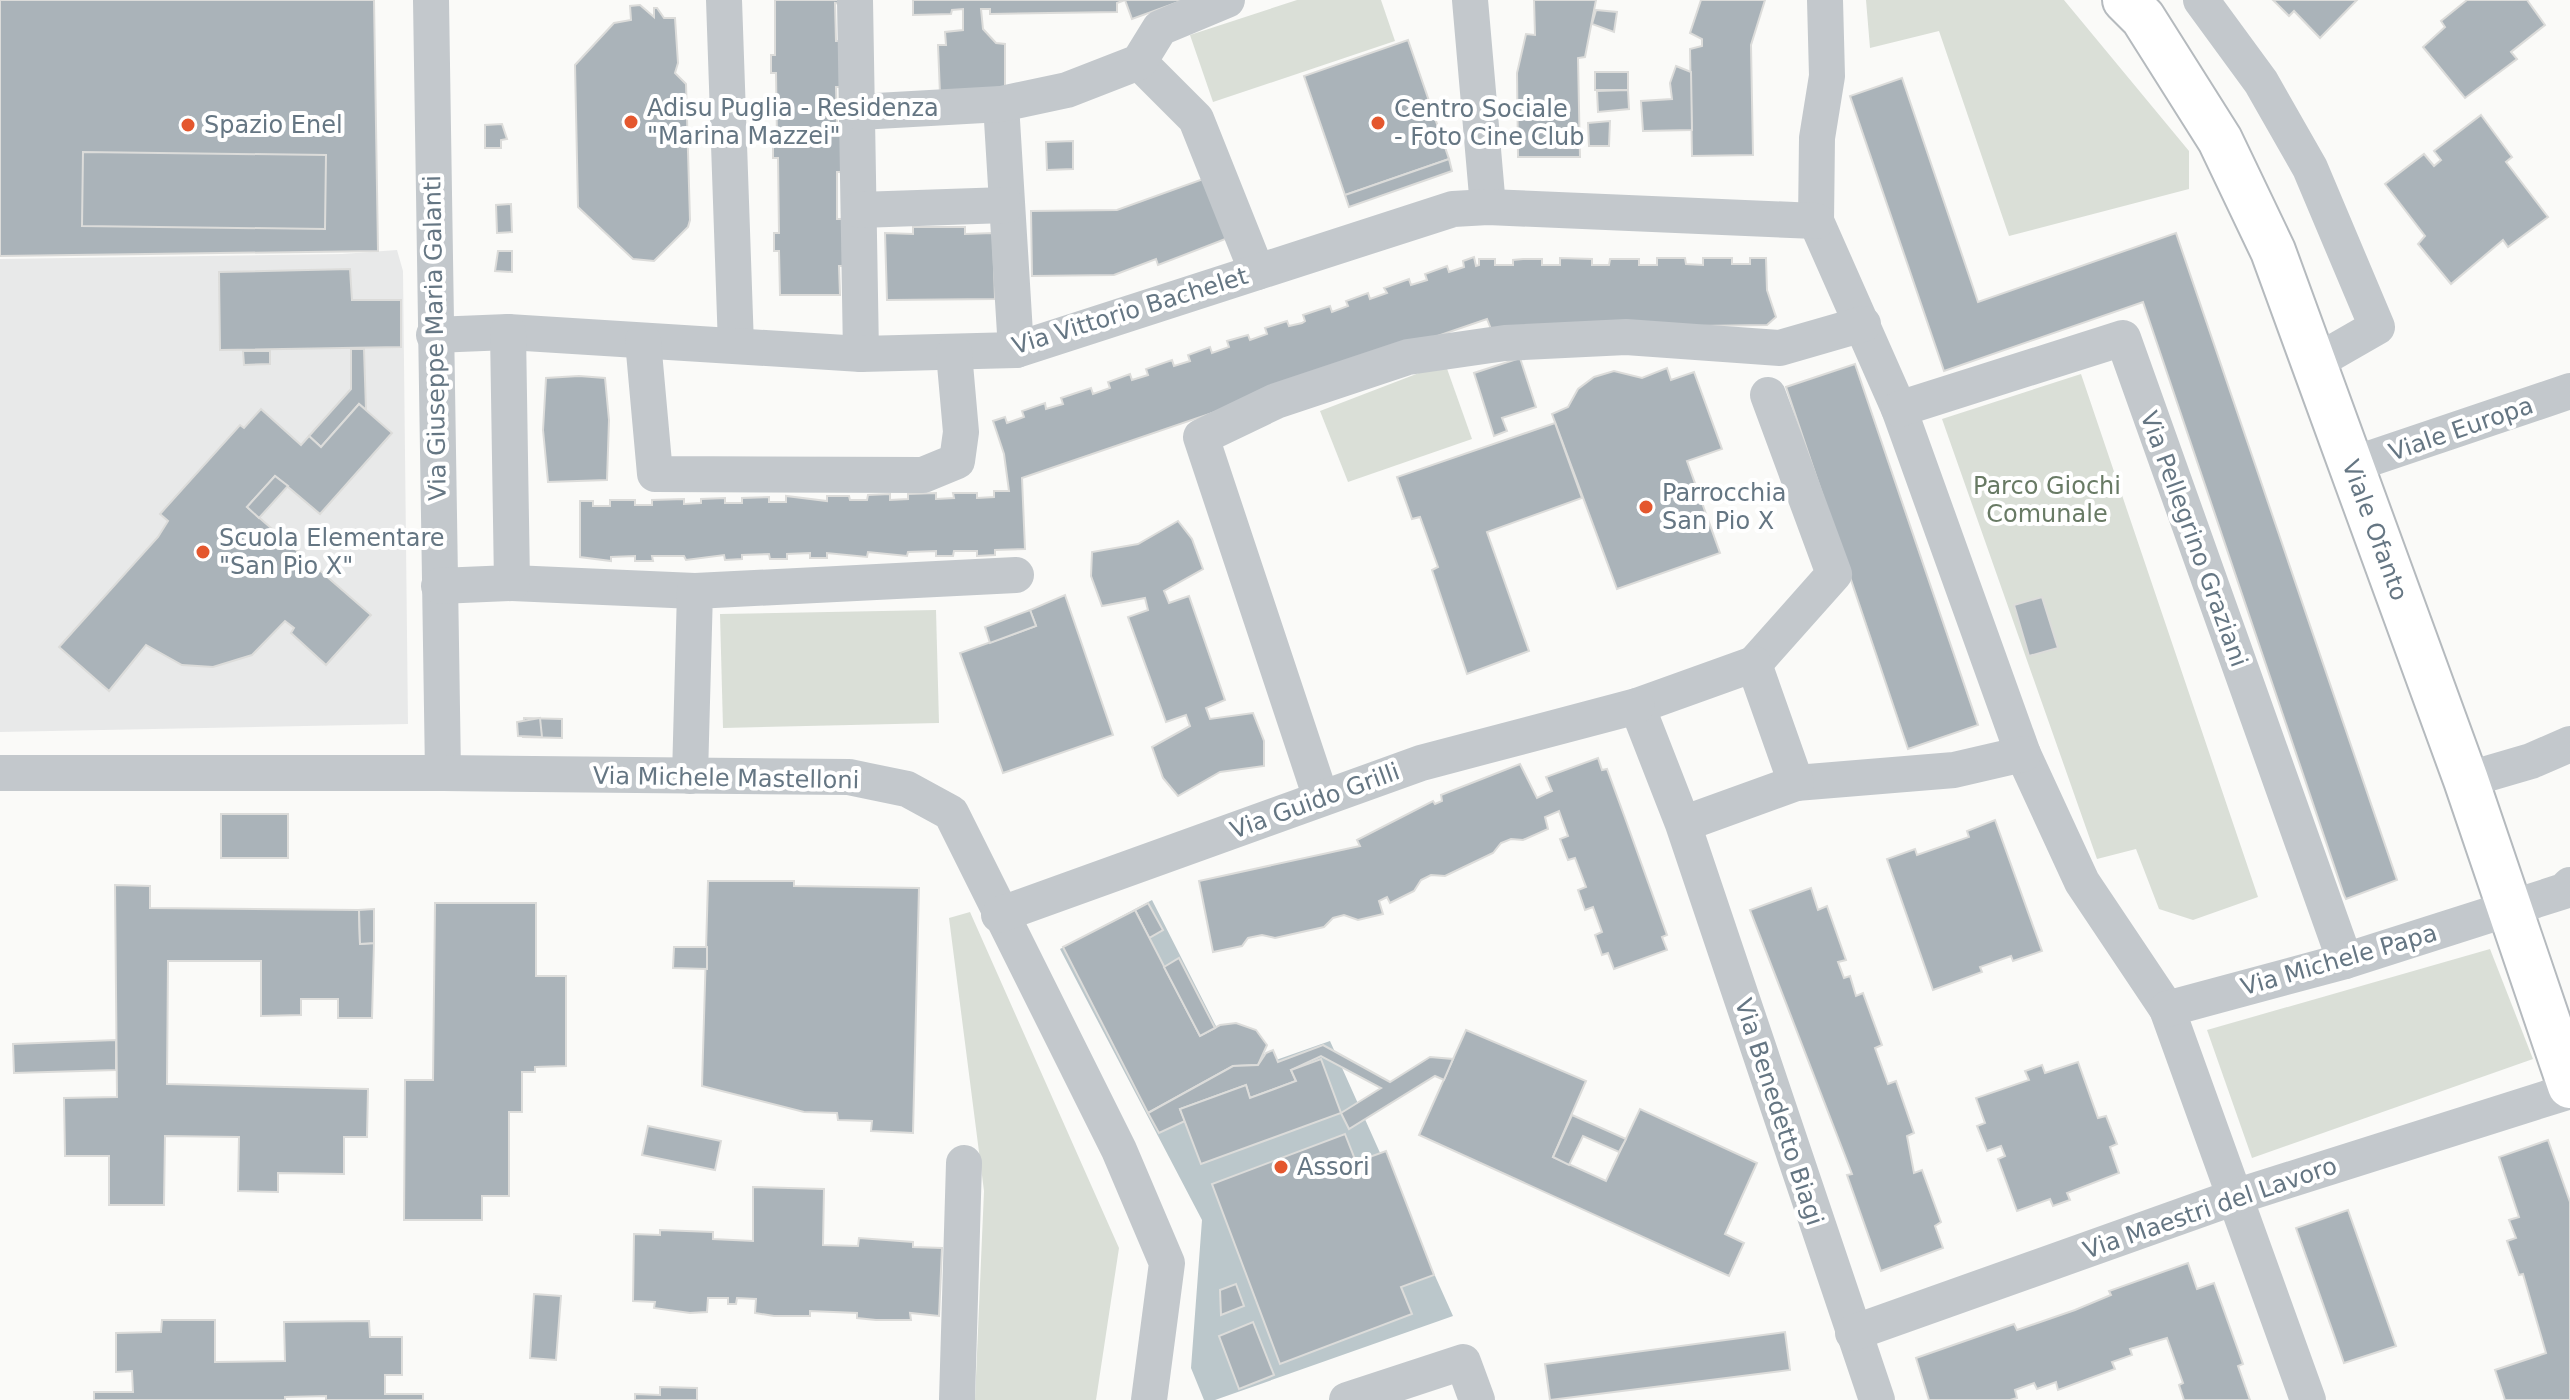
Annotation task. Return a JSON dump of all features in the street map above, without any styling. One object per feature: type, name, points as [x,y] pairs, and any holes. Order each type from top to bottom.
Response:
[{"type":"main road","name":"Viale Ofanto","points":[[2125,0],[2143,18],[2220,140],[2273,251],[2316,362],[2510,908],[2562,1043],[2570,1088]]},
{"type":"street","name":"Via Giuseppe Maria Galanti","points":[[431,0],[443,773]]},
{"type":"street","points":[[724,0],[736,346]]},
{"type":"street","points":[[855,0],[861,354]]},
{"type":"street","points":[[859,112],[1001,104],[1067,90],[1139,62],[1160,28],[1227,0]]},
{"type":"street","points":[[1470,0],[1488,207]]},
{"type":"street","points":[[1825,0],[1827,76],[1817,138],[1816,221],[1899,409],[2023,754],[2082,882],[2167,1009],[2308,1400]]},
{"type":"street","points":[[2201,0],[2261,82],[2310,168],[2377,327],[2316,362]]},
{"type":"street","points":[[1139,62],[1175,93],[1196,119],[1257,272]]},
{"type":"street","points":[[1001,104],[1016,350]]},
{"type":"street","points":[[859,210],[1006,205]]},
{"type":"street","name":"Via Vittorio Bachelet","points":[[434,335],[508,332],[861,354],[1016,350],[1453,209],[1488,207],[1816,221]]},
{"type":"street","points":[[1321,798],[1201,437],[1276,401],[1408,357],[1505,343],[1626,337],[1780,348],[1863,324]]},
{"type":"street","points":[[508,332],[512,583]]},
{"type":"street","name":"Via Pellegrino Graziani","points":[[1899,409],[2123,338],[2345,961]]},
{"type":"street","points":[[643,341],[655,474],[923,475],[957,461],[961,432],[954,353]]},
{"type":"street","name":"Viale Europa","points":[[2351,465],[2570,391]]},
{"type":"street","points":[[1768,395],[1834,574],[1754,664],[1796,783]]},
{"type":"street","points":[[439,586],[512,583],[695,591],[1016,575]]},
{"type":"street","points":[[690,776],[695,591]]},
{"type":"street","name":"Via Guido Grilli","points":[[999,915],[1421,763],[1637,706],[1754,664]]},
{"type":"street","name":"Via Benedetto Biagi","points":[[1637,706],[1683,824],[1877,1400]]},
{"type":"street","points":[[2466,780],[2531,761],[2570,744]]},
{"type":"street","points":[[1683,824],[1796,783],[1954,770],[2023,754]]},
{"type":"street","name":"Via Michele Mastelloni","points":[[0,773],[849,777],[907,789],[951,813],[999,915],[1119,1150],[1167,1263],[1149,1400]]},
{"type":"street","points":[[2510,908],[2564,891],[2570,885]]},
{"type":"street","name":"Via Michele Papa","points":[[2167,1009],[2345,961],[2510,908]]},
{"type":"street","name":"Via Maestri del Lavoro","points":[[1853,1333],[2235,1197],[2570,1088]]},
{"type":"street","points":[[957,1400],[964,1163]]},
{"type":"street","points":[[1347,1400],[1463,1362],[1477,1400]]},
{"type":"shaded area","name":"Scuola Elementare \"San Pio X\"","points":[[397,250],[403,271],[408,724],[0,732],[0,259],[342,254]]},
{"type":"shaded area","name":"Assori","points":[[1152,900],[1219,1032],[1276,1060],[1330,1041],[1453,1316],[1215,1400],[1204,1400],[1191,1368],[1202,1220],[1060,949]]},
{"type":"green space","points":[[1297,0],[1381,0],[1395,41],[1213,102],[1190,35]]},
{"type":"green space","points":[[1866,0],[2064,0],[2189,151],[2189,189],[2009,236],[1939,31],[1870,48]]},
{"type":"green space","points":[[1445,363],[1472,439],[1348,482],[1320,411]]},
{"type":"green space","name":"Parco Giochi Comunale","points":[[2081,374],[2258,897],[2193,920],[2159,909],[2136,849],[2097,859],[1942,419]]},
{"type":"green space","points":[[936,610],[939,723],[723,728],[720,614]]},
{"type":"green space","points":[[970,912],[1119,1248],[1096,1400],[975,1400],[984,1191],[949,918]]},
{"type":"green space","points":[[2490,949],[2533,1059],[2252,1158],[2207,1030]]},
{"type":"building","name":"Spazio Enel","points":[[0,0],[374,0],[378,251],[0,256]]},
{"type":"building","points":[[775,0],[840,0],[840,4],[835,3],[836,41],[841,41],[842,87],[836,87],[837,126],[843,126],[843,172],[837,172],[837,219],[844,219],[845,266],[839,266],[840,295],[780,295],[779,251],[774,251],[774,233],[779,233],[778,158],[773,158],[773,140],[777,140],[776,73],[771,73],[771,55],[775,55]]},
{"type":"building","points":[[913,0],[1125,0],[1117,3],[1117,12],[990,14],[990,9],[981,9],[983,29],[996,43],[1005,44],[1005,93],[940,94],[938,45],[946,45],[945,32],[963,30],[963,9],[952,10],[951,14],[913,15]]},
{"type":"building","points":[[1125,0],[1184,0],[1132,19]]},
{"type":"building","points":[[1534,0],[1596,0],[1585,57],[1578,58],[1580,157],[1518,157],[1517,73],[1526,34],[1535,35]]},
{"type":"building","points":[[1701,0],[1765,0],[1751,45],[1753,155],[1692,156],[1690,49],[1702,46],[1702,39],[1690,33]]},
{"type":"building","points":[[2273,0],[2357,0],[2320,38],[2294,11],[2289,16]]},
{"type":"building","points":[[2467,0],[2527,0],[2545,25],[2511,52],[2517,59],[2465,98],[2423,47],[2445,27],[2441,21]]},
{"type":"building","name":"Adisu Puglia - Residenza \"Marina Mazzei\"","points":[[640,5],[654,17],[654,8],[657,8],[664,18],[675,18],[678,63],[675,73],[686,84],[690,220],[688,227],[654,261],[633,259],[578,207],[575,65],[614,23],[631,20],[630,6]]},
{"type":"building","points":[[1596,10],[1617,12],[1614,32],[1592,24]]},
{"type":"building","points":[[1408,40],[1449,159],[1345,195],[1304,76]]},
{"type":"building","points":[[1676,66],[1691,72],[1692,130],[1643,131],[1641,101],[1672,99],[1670,83]]},
{"type":"building","points":[[1595,72],[1628,72],[1628,90],[1595,90]]},
{"type":"building","points":[[1902,78],[1978,302],[2176,233],[2397,880],[2346,899],[2344,895],[2143,302],[1944,371],[1850,96]]},
{"type":"building","points":[[1628,90],[1629,109],[1598,112],[1597,91]]},
{"type":"building","points":[[2481,115],[2512,157],[2506,162],[2548,217],[2508,247],[2503,240],[2451,284],[2418,244],[2425,236],[2385,184],[2424,154],[2434,166],[2441,160],[2434,151]]},
{"type":"building","points":[[1610,121],[1609,146],[1589,146],[1588,123]]},
{"type":"building","points":[[502,124],[507,139],[501,140],[501,148],[485,148],[485,125]]},
{"type":"building","points":[[1073,141],[1073,169],[1047,170],[1046,142]]},
{"type":"building","points":[[83,152],[326,155],[325,229],[82,226]]},
{"type":"building","points":[[1449,159],[1452,171],[1349,207],[1345,195]]},
{"type":"building","points":[[1206,178],[1228,238],[1158,265],[1156,259],[1114,275],[1032,276],[1031,211],[1117,210]]},
{"type":"building","points":[[511,204],[512,232],[497,233],[496,205]]},
{"type":"building","points":[[913,227],[965,227],[965,234],[993,233],[995,299],[887,300],[885,233],[913,234]]},
{"type":"building","points":[[498,251],[512,251],[512,272],[495,271]]},
{"type":"building","points":[[1474,257],[1476,266],[1479,259],[1495,259],[1495,265],[1513,265],[1513,260],[1542,259],[1542,265],[1560,265],[1560,258],[1592,259],[1592,265],[1609,265],[1610,259],[1639,259],[1639,265],[1657,265],[1657,258],[1685,258],[1686,264],[1703,265],[1703,258],[1732,258],[1732,264],[1750,264],[1750,258],[1766,258],[1767,290],[1776,317],[1767,325],[1491,329],[1487,319],[1022,478],[1025,549],[995,550],[995,555],[977,556],[977,551],[954,551],[953,556],[936,556],[936,551],[908,552],[907,556],[868,552],[867,557],[827,553],[827,558],[810,558],[810,553],[787,554],[787,559],[770,559],[769,554],[742,555],[742,559],[725,560],[724,555],[686,560],[684,556],[652,556],[653,561],[635,561],[635,556],[611,557],[611,561],[580,557],[580,501],[593,501],[593,506],[610,506],[610,500],[635,500],[635,505],[652,505],[652,500],[684,499],[684,504],[701,503],[701,499],[725,498],[725,503],[742,503],[742,498],[769,497],[769,502],[786,502],[786,496],[827,501],[827,496],[867,500],[868,495],[890,494],[890,500],[908,499],[908,494],[936,493],[936,499],[954,498],[953,493],[977,493],[977,498],[994,497],[994,491],[1009,491],[1004,454],[993,421],[1005,417],[1007,423],[1024,417],[1022,411],[1045,403],[1046,409],[1063,404],[1061,398],[1091,388],[1093,394],[1110,388],[1108,382],[1130,374],[1132,380],[1148,375],[1146,369],[1172,360],[1174,366],[1190,361],[1188,355],[1210,347],[1212,353],[1229,347],[1227,341],[1248,335],[1250,340],[1267,334],[1265,328],[1287,321],[1289,326],[1302,323],[1305,321],[1303,315],[1330,306],[1332,312],[1348,306],[1346,301],[1368,293],[1370,299],[1387,293],[1384,288],[1409,279],[1411,285],[1427,280],[1425,274],[1447,266],[1449,272],[1464,267],[1463,261]]},
{"type":"building","points":[[350,269],[352,300],[401,300],[401,347],[220,350],[219,272]]},
{"type":"building","points":[[351,349],[364,349],[366,410],[359,404],[321,447],[309,436],[351,389]]},
{"type":"building","points":[[243,351],[270,351],[270,364],[244,365]]},
{"type":"building","points":[[1520,358],[1536,407],[1502,418],[1507,431],[1494,436],[1474,373]]},
{"type":"building","points":[[1855,364],[1978,725],[1908,749],[1786,387]]},
{"type":"building","name":"Parrocchia San Pio X","points":[[1667,368],[1671,380],[1694,372],[1722,449],[1687,461],[1720,553],[1617,589],[1552,414],[1568,407],[1578,389],[1594,377],[1614,371],[1642,378]]},
{"type":"building","points":[[546,378],[605,378],[609,420],[607,480],[548,482],[543,430]]},
{"type":"building","points":[[359,404],[392,433],[320,514],[275,476],[247,507],[371,615],[326,665],[291,633],[294,628],[285,621],[252,655],[213,667],[182,665],[146,645],[109,691],[59,647],[158,537],[168,521],[160,514],[240,425],[244,428],[261,409],[301,445],[309,436],[321,447]]},
{"type":"building","points":[[1555,423],[1582,498],[1487,532],[1529,651],[1467,674],[1432,570],[1438,567],[1420,517],[1412,519],[1397,477]]},
{"type":"building","points":[[275,476],[288,486],[259,518],[247,507]]},
{"type":"building","points":[[1178,521],[1192,539],[1203,569],[1164,591],[1169,603],[1189,596],[1225,700],[1206,708],[1210,719],[1253,713],[1264,741],[1264,766],[1220,772],[1178,796],[1163,778],[1152,747],[1190,726],[1186,715],[1166,722],[1128,617],[1148,610],[1145,598],[1102,606],[1091,576],[1092,552],[1138,544]]},
{"type":"building","points":[[1065,595],[1113,735],[1003,773],[960,653],[1036,626],[1030,610]]},
{"type":"building","points":[[2042,597],[2058,648],[2029,656],[2014,605]]},
{"type":"building","points":[[1030,610],[1036,626],[990,643],[985,627]]},
{"type":"building","points":[[524,718],[562,719],[562,738],[523,737]]},
{"type":"building","points":[[540,718],[542,737],[518,736],[517,722]]},
{"type":"building","points":[[1598,758],[1602,770],[1607,769],[1625,818],[1667,935],[1662,937],[1667,950],[1614,969],[1608,953],[1602,955],[1595,935],[1602,932],[1593,907],[1585,910],[1578,890],[1586,887],[1575,858],[1568,860],[1560,839],[1568,836],[1559,811],[1545,817],[1548,829],[1523,840],[1511,839],[1501,843],[1493,853],[1445,876],[1431,875],[1421,880],[1414,891],[1390,903],[1387,897],[1379,901],[1383,914],[1358,920],[1344,915],[1333,918],[1324,927],[1275,938],[1262,935],[1248,938],[1242,946],[1213,952],[1199,881],[1360,846],[1357,840],[1433,801],[1435,804],[1442,801],[1441,795],[1520,764],[1537,798],[1552,791],[1546,777]]},
{"type":"building","points":[[221,814],[288,814],[288,858],[221,858]]},
{"type":"building","points":[[1995,820],[2042,951],[2013,961],[2011,956],[1980,967],[1982,972],[1933,990],[1887,859],[1915,849],[1917,855],[1969,837],[1967,831]]},
{"type":"building","points":[[708,881],[794,881],[794,886],[919,888],[913,1133],[871,1131],[872,1121],[838,1120],[837,1113],[804,1112],[702,1086]]},
{"type":"building","points":[[115,885],[150,886],[150,908],[359,910],[360,944],[374,943],[372,1018],[338,1018],[338,999],[301,999],[301,1015],[261,1016],[261,961],[168,961],[167,1084],[368,1089],[367,1137],[344,1137],[344,1174],[278,1173],[278,1192],[238,1191],[239,1137],[165,1136],[164,1205],[109,1205],[109,1156],[65,1156],[64,1098],[117,1097]]},
{"type":"building","points":[[1811,888],[1818,910],[1827,906],[1846,960],[1838,962],[1844,978],[1850,976],[1856,996],[1863,993],[1882,1045],[1875,1048],[1888,1084],[1896,1081],[1914,1133],[1907,1136],[1914,1173],[1922,1170],[1941,1222],[1935,1226],[1943,1248],[1881,1271],[1847,1175],[1852,1174],[1750,910]]},
{"type":"building","points":[[435,903],[536,903],[536,976],[566,976],[566,1066],[535,1067],[535,1072],[522,1072],[522,1112],[509,1112],[509,1196],[482,1196],[482,1220],[404,1220],[405,1080],[433,1080]]},
{"type":"building","points":[[1148,903],[1163,930],[1149,938],[1135,910]]},
{"type":"building","points":[[374,909],[374,943],[360,944],[359,910]]},
{"type":"building","points":[[1135,910],[1200,1036],[1220,1025],[1236,1023],[1256,1030],[1267,1045],[1258,1065],[1233,1066],[1148,1113],[1063,947]]},
{"type":"building","points":[[674,947],[707,947],[707,969],[673,968]]},
{"type":"building","points":[[1179,958],[1215,1028],[1200,1036],[1164,967]]},
{"type":"building","points":[[1466,1030],[1586,1081],[1553,1157],[1606,1181],[1640,1109],[1757,1163],[1725,1234],[1744,1243],[1729,1276],[1419,1135]]},
{"type":"building","points":[[116,1040],[116,1070],[14,1073],[13,1044]]},
{"type":"building","points":[[1323,1045],[1390,1082],[1430,1057],[1453,1059],[1444,1080],[1435,1076],[1349,1129],[1341,1113],[1381,1088],[1321,1056],[1291,1070],[1296,1081],[1250,1098],[1246,1085],[1180,1109],[1185,1121],[1159,1133],[1148,1113],[1233,1066],[1258,1065],[1266,1053],[1273,1050],[1278,1062]]},
{"type":"building","points":[[1321,1059],[1341,1113],[1201,1164],[1180,1109],[1246,1085],[1250,1098],[1296,1081],[1291,1070]]},
{"type":"building","points":[[2078,1062],[2098,1118],[2106,1116],[2117,1144],[2110,1147],[2119,1173],[2067,1193],[2070,1200],[2053,1206],[2050,1199],[2017,1211],[1998,1159],[2005,1156],[2001,1146],[1987,1151],[1977,1126],[1985,1123],[1976,1098],[2029,1080],[2025,1071],[2042,1065],[2045,1073]]},
{"type":"building","points":[[1572,1115],[1626,1139],[1619,1152],[1583,1136],[1569,1165],[1553,1157]]},
{"type":"building","points":[[648,1126],[721,1141],[715,1170],[642,1155]]},
{"type":"building","points":[[1345,1134],[1356,1162],[1386,1151],[1434,1275],[1401,1287],[1412,1314],[1280,1364],[1212,1184]]},
{"type":"building","points":[[2548,1140],[2570,1202],[2570,1400],[2505,1400],[2495,1370],[2546,1353],[2523,1274],[2519,1275],[2507,1241],[2516,1238],[2509,1220],[2519,1217],[2499,1157]]},
{"type":"building","points":[[753,1187],[824,1189],[823,1245],[858,1246],[859,1238],[913,1242],[913,1247],[942,1248],[939,1316],[910,1313],[911,1320],[876,1320],[857,1318],[857,1313],[810,1311],[810,1316],[774,1316],[755,1313],[756,1299],[737,1298],[736,1304],[728,1304],[728,1298],[708,1298],[707,1312],[690,1313],[654,1308],[655,1302],[633,1301],[634,1234],[660,1235],[660,1230],[713,1232],[713,1239],[753,1241]]},
{"type":"building","points":[[2348,1210],[2396,1346],[2344,1363],[2296,1228]]},
{"type":"building","points":[[2188,1263],[2197,1289],[2214,1283],[2243,1364],[2238,1366],[2250,1400],[2184,1400],[2179,1385],[2183,1383],[2167,1338],[2130,1349],[2132,1355],[2112,1362],[2115,1369],[2058,1390],[2056,1382],[2037,1389],[2034,1383],[2015,1390],[2017,1398],[2010,1400],[1929,1400],[1916,1358],[2014,1324],[2017,1330],[2075,1310],[2111,1295],[2109,1291]]},
{"type":"building","points":[[1236,1284],[1244,1306],[1221,1315],[1220,1290]]},
{"type":"building","points":[[534,1294],[561,1296],[556,1360],[530,1358]]},
{"type":"building","points":[[162,1320],[215,1320],[215,1362],[285,1361],[284,1322],[369,1321],[370,1337],[402,1337],[402,1375],[385,1375],[385,1394],[423,1394],[423,1400],[326,1400],[326,1396],[285,1397],[285,1400],[94,1400],[94,1392],[133,1392],[132,1371],[116,1372],[116,1333],[161,1332]]},
{"type":"building","points":[[1253,1322],[1274,1375],[1239,1389],[1219,1336]]},
{"type":"building","points":[[1785,1332],[1790,1370],[1550,1400],[1545,1364]]},
{"type":"building","points":[[660,1387],[697,1388],[697,1400],[635,1400],[635,1394],[660,1395]]},
{"type":"place","name":"Adisu Puglia - Residenza \"Marina Mazzei\"","points":[[631,122]]},
{"type":"place","name":"Centro Sociale - Foto Cine Club","points":[[1378,123]]},
{"type":"place","name":"Spazio Enel","points":[[188,125]]},
{"type":"place","name":"Parrocchia San Pio X","points":[[1646,507]]},
{"type":"place","name":"Scuola Elementare \"San Pio X\"","points":[[203,552]]},
{"type":"place","name":"Assori","points":[[1281,1167]]}]
